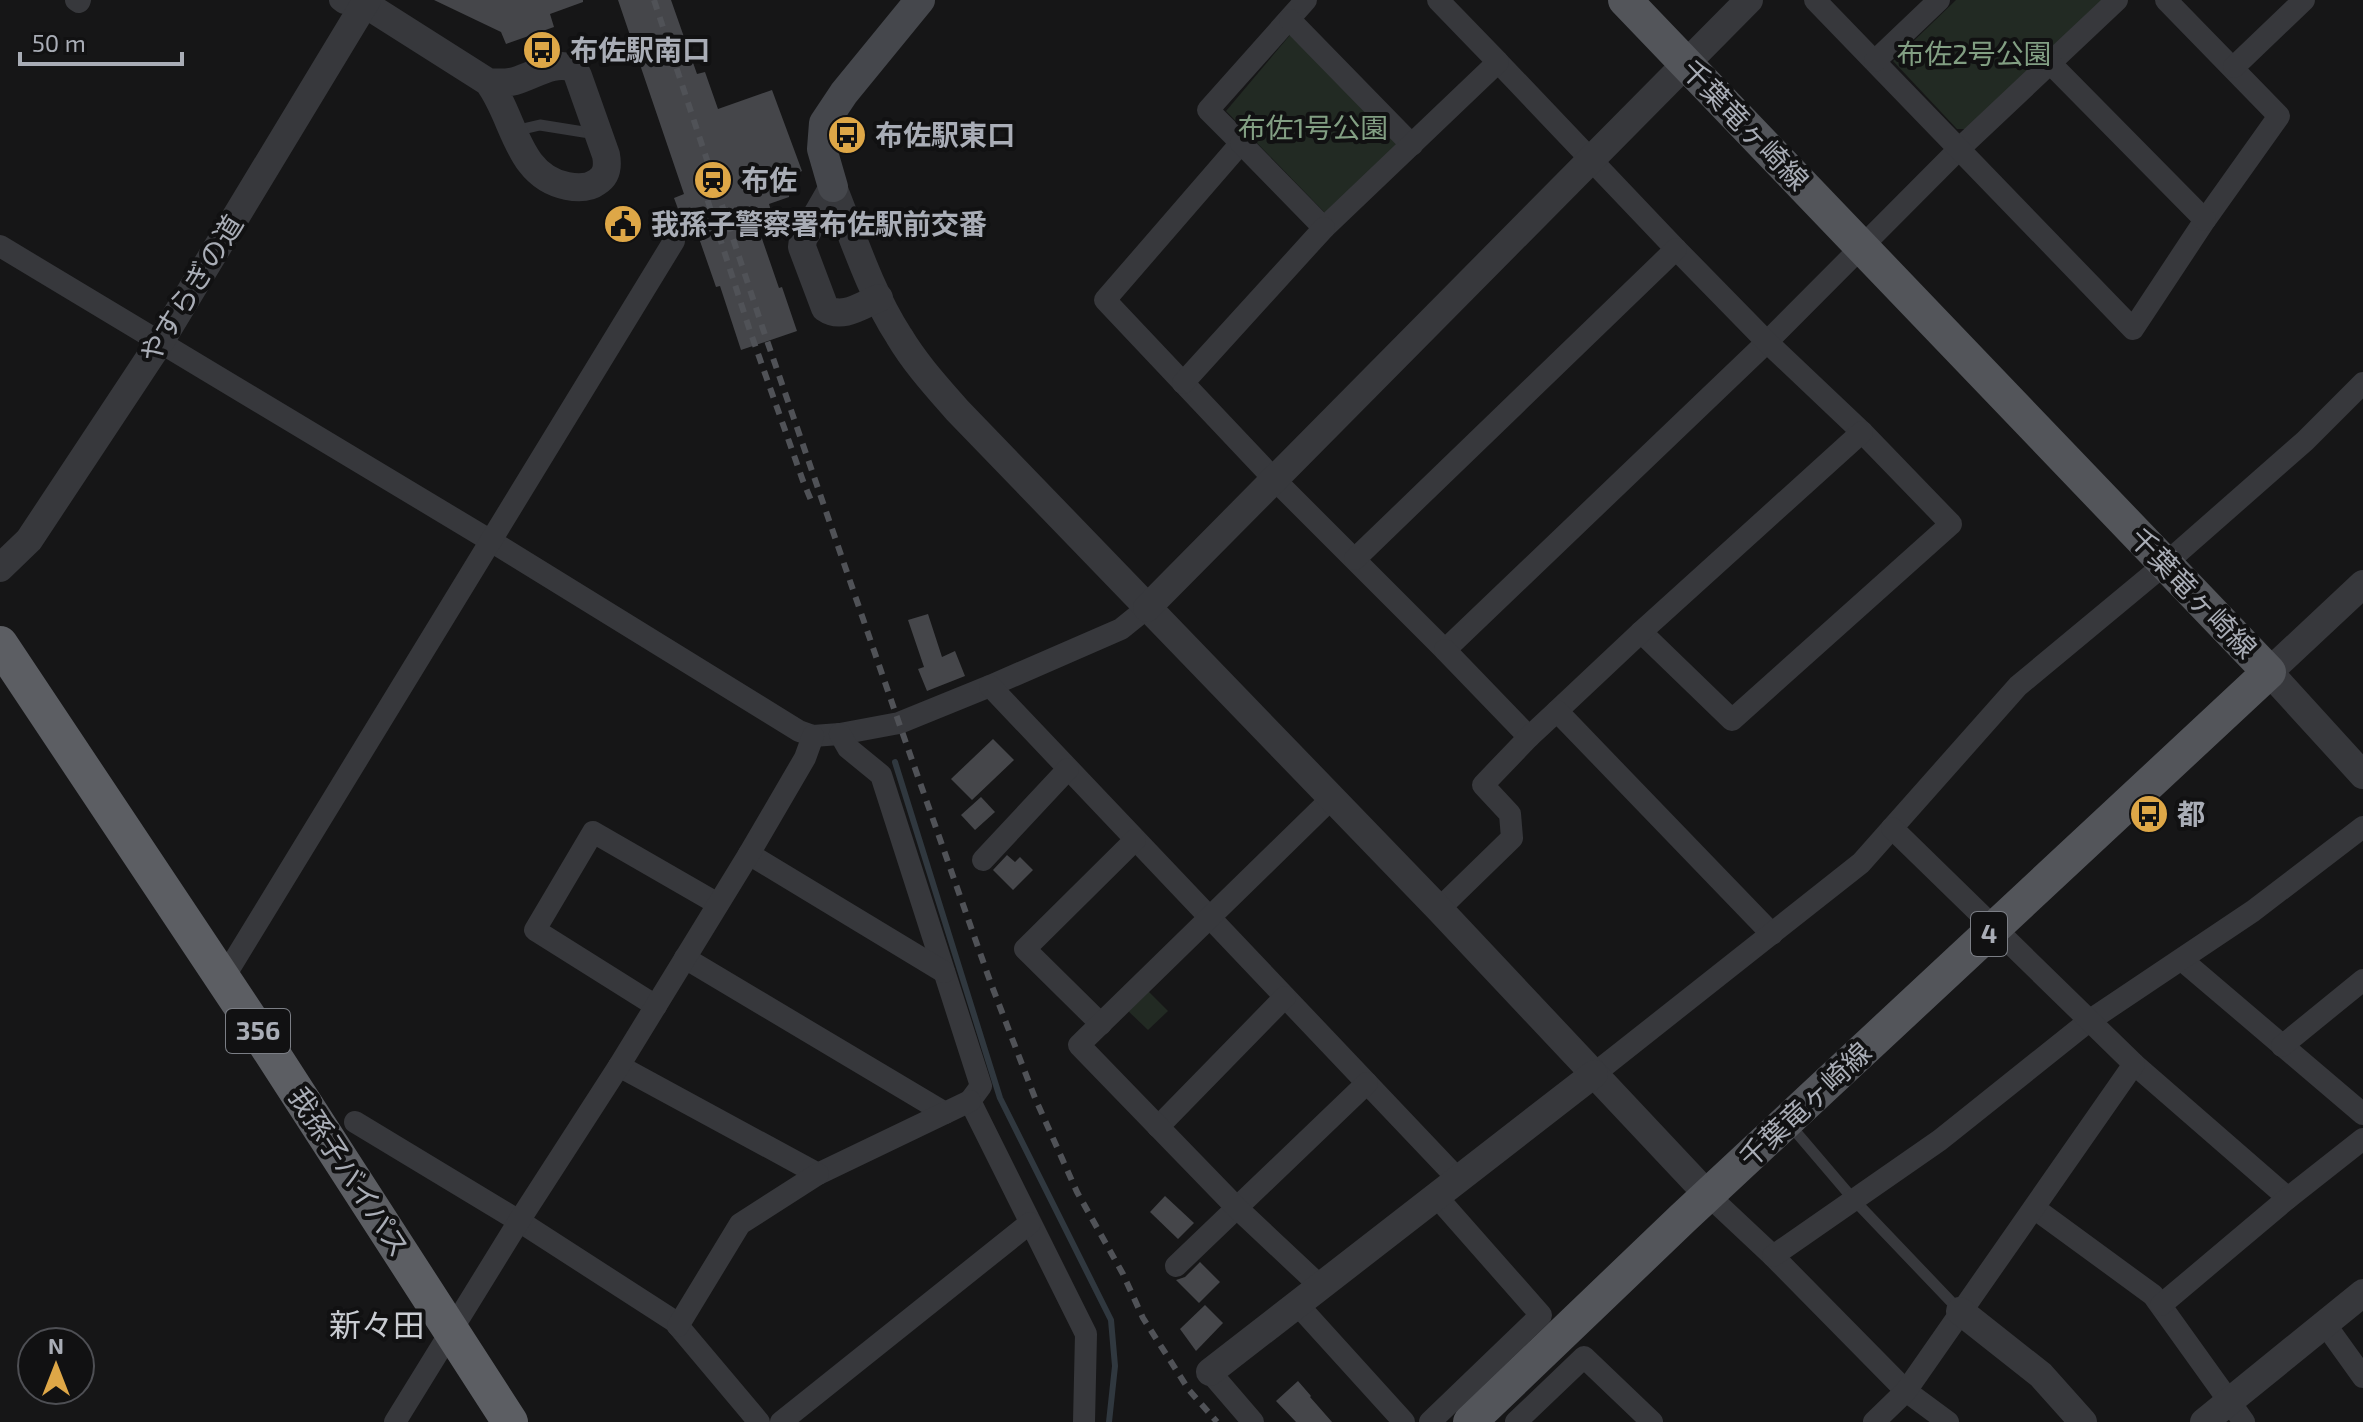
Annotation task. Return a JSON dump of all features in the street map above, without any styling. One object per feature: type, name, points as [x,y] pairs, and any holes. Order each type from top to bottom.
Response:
[{"type":"highway","name":"我孫子バイパス","points":[[0,644],[223,979],[510,1422]]},
{"type":"main road","points":[[833,187],[822,149],[824,123],[844,93],[920,0]]},
{"type":"main road","name":"千葉竜ヶ崎線","points":[[1470,1422],[1708,1195],[2269,672],[1625,0]]},
{"type":"street","points":[[1306,0],[1208,110],[1324,228]]},
{"type":"street","points":[[1438,0],[1767,342],[1862,432],[1951,524],[1732,720],[1641,632]]},
{"type":"street","points":[[0,246],[491,541],[799,731],[813,736],[840,734],[899,723],[1121,629],[1147,608],[1749,0]]},
{"type":"street","points":[[1815,0],[2133,329],[2279,116],[2166,0]]},
{"type":"street","points":[[1875,61],[1939,0]]},
{"type":"street","points":[[1445,650],[1767,342],[1959,149],[2117,0]]},
{"type":"street","points":[[2234,67],[2304,0]]},
{"type":"street","points":[[357,1],[488,82],[498,95],[530,164],[542,176],[557,184],[576,187],[590,186],[600,181],[608,166],[606,155],[574,68],[556,65],[517,81],[488,82]]},
{"type":"street","name":"やすらぎの道","points":[[0,568],[29,540],[160,342],[357,1]]},
{"type":"street","points":[[1290,20],[1412,145]]},
{"type":"street","points":[[1183,383],[1324,228],[1498,62]]},
{"type":"street","points":[[2050,63],[2205,220]]},
{"type":"street","points":[[1241,143],[1105,300],[1274,479],[1529,737]]},
{"type":"street","points":[[833,187],[803,239],[802,247],[825,308],[841,314],[879,298]]},
{"type":"street","points":[[833,187],[896,333],[914,361],[957,410],[1439,909],[1708,1195],[1906,1391],[1948,1422]]},
{"type":"street","points":[[223,979],[674,241]]},
{"type":"street","points":[[1355,559],[1676,249]]},
{"type":"street","points":[[1253,1422],[1210,1372],[1861,863],[2018,686],[2165,564],[2305,441],[2363,383]]},
{"type":"street","points":[[1439,909],[1512,838],[1510,814],[1483,785],[1529,737],[1641,632],[1862,432]]},
{"type":"street","points":[[2363,584],[2269,672],[2363,775]]},
{"type":"street","points":[[990,686],[1367,1083],[1541,1315],[1430,1422]]},
{"type":"street","points":[[1557,711],[1772,934]]},
{"type":"street","points":[[678,1326],[740,1224],[818,1174],[970,1101],[981,1086],[881,775],[848,748],[840,734]]},
{"type":"street","points":[[395,1422],[749,854],[805,758],[813,736]]},
{"type":"street","points":[[983,860],[1068,769]]},
{"type":"street","points":[[1319,1285],[1237,1208],[1079,1045],[1332,798]]},
{"type":"street","points":[[1773,1256],[1940,1140],[2089,1021],[2253,911],[2363,827]]},
{"type":"street","points":[[1892,828],[2134,1064],[2288,1198]]},
{"type":"street","points":[[656,1006],[535,930],[593,832],[718,904]]},
{"type":"street","points":[[1101,1024],[1025,949],[1135,840]]},
{"type":"street","points":[[749,854],[944,972]]},
{"type":"street","points":[[685,958],[945,1113]]},
{"type":"street","points":[[2182,960],[2363,1114]]},
{"type":"street","points":[[2282,1046],[2363,980]]},
{"type":"street","points":[[1158,1127],[1285,997]]},
{"type":"street","points":[[1874,1422],[1906,1391],[2134,1064]]},
{"type":"street","points":[[619,1066],[818,1174]]},
{"type":"street","points":[[1176,1266],[1367,1083]]},
{"type":"street","points":[[970,1101],[1086,1334],[1084,1422]]},
{"type":"street","points":[[355,1122],[519,1221],[674,1321],[759,1422]]},
{"type":"street","points":[[2161,1305],[2363,1139]]},
{"type":"street","points":[[2034,1208],[2153,1295],[2236,1412]]},
{"type":"street","points":[[781,1422],[1030,1223]]},
{"type":"street","points":[[2204,1422],[2236,1412],[2325,1324],[2363,1293]]},
{"type":"street","points":[[1297,1304],[1404,1422]]},
{"type":"street","points":[[1960,1311],[2041,1375],[2083,1422]]},
{"type":"street","points":[[2325,1324],[2363,1377]]},
{"type":"street","points":[[1516,1422],[1584,1357],[1652,1422]]},
{"type":"lane","points":[[514,131],[540,125],[599,135]]},
{"type":"lane","points":[[1787,1121],[1854,1200],[1960,1311]]},
{"type":"green space","name":"布佐2号公園","points":[[1956,0],[2103,0],[1970,129],[1957,129],[1893,61]]},
{"type":"green space","name":"布佐1号公園","points":[[1290,35],[1399,146],[1326,214],[1226,111]]},
{"type":"green space","points":[[1145,988],[1168,1011],[1148,1030],[1125,1008]]},
{"type":"building","points":[[434,0],[583,2],[550,14],[554,27],[506,44],[501,32]]},
{"type":"building","points":[[618,0],[671,0],[697,74],[705,72],[718,109],[772,90],[802,171],[790,177],[789,197],[769,204],[775,224],[759,230],[797,331],[741,350],[720,286],[716,287],[693,221],[684,225],[674,198],[684,194]]},
{"type":"building","points":[[928,614],[942,657],[955,651],[965,676],[927,691],[918,669],[924,667],[908,620]]},
{"type":"building","points":[[993,739],[1014,760],[972,800],[951,779]]},
{"type":"building","points":[[981,797],[995,812],[975,830],[961,815]]},
{"type":"building","points":[[1007,855],[1015,862],[1020,857],[1033,870],[1013,890],[993,870]]},
{"type":"building","points":[[1165,1196],[1194,1223],[1178,1239],[1150,1212]]},
{"type":"building","points":[[1200,1262],[1220,1282],[1199,1303],[1176,1280],[1185,1277]]},
{"type":"building","points":[[1205,1305],[1223,1323],[1196,1351],[1180,1329]]},
{"type":"building","points":[[1298,1381],[1332,1422],[1296,1422],[1276,1401]]},
{"type":"waterway","points":[[895,762],[1000,1098],[1111,1320],[1115,1366],[1109,1422]]},
{"type":"railway","points":[[654,0],[899,723],[990,981],[1035,1098],[1077,1192],[1123,1274],[1143,1318],[1189,1390],[1217,1422]]},
{"type":"railway","points":[[702,183],[750,331],[813,505]]},
{"type":"place","name":"布佐駅南口","points":[[542,50]]},
{"type":"place","name":"布佐駅東口","points":[[847,135]]},
{"type":"place","name":"布佐","points":[[713,180]]},
{"type":"place","name":"我孫子警察署布佐駅前交番","points":[[623,224]]},
{"type":"place","name":"都","points":[[2149,814]]},
{"type":"district","name":"新々田","points":[[377,1326]]}]
